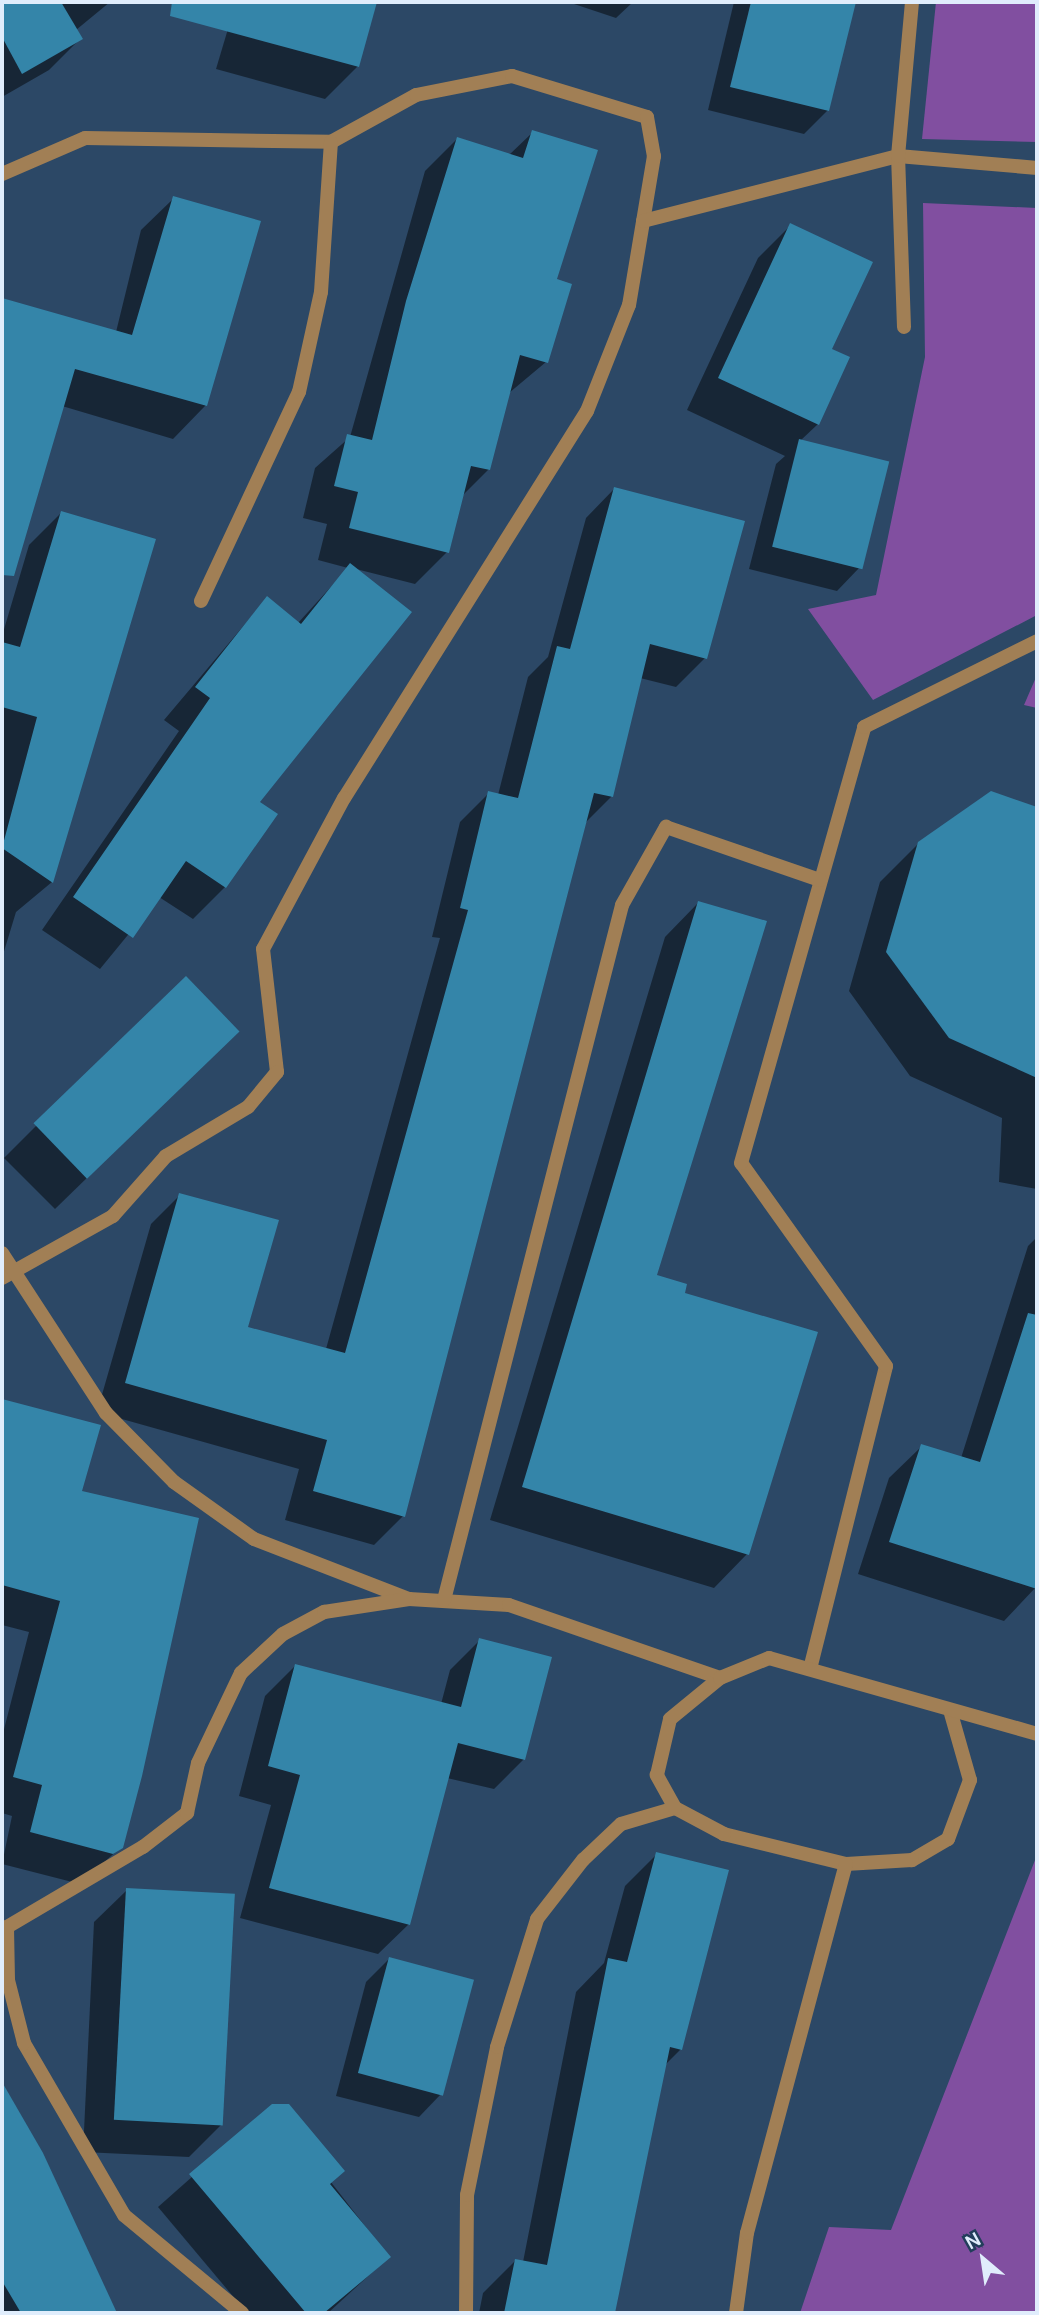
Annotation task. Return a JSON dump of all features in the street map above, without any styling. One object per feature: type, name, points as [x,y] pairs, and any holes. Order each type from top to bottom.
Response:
[{"type":"street","points":[[904,327],[898,156],[912,2]]},
{"type":"street","points":[[2,174],[85,138],[331,142],[416,95],[512,76],[647,117],[654,156],[629,305],[587,411],[344,798],[262,949],[277,1072],[248,1107],[166,1156],[113,1216],[7,1274]]},
{"type":"street","points":[[201,601],[299,392],[321,292],[331,142]]},
{"type":"street","points":[[643,221],[898,156],[1037,168]]},
{"type":"street","points":[[810,1669],[886,1366],[741,1163],[864,727],[1037,641]]},
{"type":"street","points":[[444,1600],[622,905],[666,827],[820,880]]},
{"type":"street","points":[[2,1253],[7,1274],[106,1413],[174,1482],[254,1539],[409,1598]]},
{"type":"street","points":[[242,2313],[124,2215],[24,2043],[8,1980],[4,1924],[143,1847],[187,1813],[198,1763],[240,1673],[283,1634],[324,1612],[409,1598],[509,1605],[720,1678]]},
{"type":"street","points":[[950,1710],[970,1780],[948,1839],[912,1860],[846,1864],[724,1835],[676,1808],[657,1775],[670,1719],[720,1678],[769,1658],[1037,1734]]},
{"type":"street","points":[[466,2313],[467,2195],[497,2048],[537,1919],[583,1860],[621,1824],[676,1808]]},
{"type":"street","points":[[736,2313],[747,2233],[846,1864]]},
{"type":"shaded area","points":[[936,2],[1037,2],[1037,142],[922,139]]},
{"type":"shaded area","points":[[923,203],[1037,208],[1037,615],[873,700],[808,609],[876,595],[925,357]]},
{"type":"shaded area","points":[[1037,675],[1037,708],[1024,705]]},
{"type":"shaded area","points":[[1037,1855],[1037,2313],[800,2313],[829,2227],[891,2230]]},
{"type":"building","points":[[2,2],[61,2],[83,39],[22,74],[2,37]]},
{"type":"building","points":[[172,2],[377,2],[359,67],[170,16]]},
{"type":"building","points":[[751,2],[856,2],[829,111],[730,87]]},
{"type":"building","points":[[532,130],[598,150],[557,279],[572,284],[548,363],[520,355],[490,470],[471,466],[449,553],[349,528],[358,492],[334,486],[347,434],[372,440],[406,301],[457,137],[523,158]]},
{"type":"building","points":[[173,196],[261,221],[207,406],[75,369],[14,576],[2,575],[2,298],[132,335]]},
{"type":"building","points":[[790,223],[873,262],[832,349],[850,357],[819,425],[718,378]]},
{"type":"building","points":[[799,439],[889,461],[862,569],[772,547]]},
{"type":"building","points":[[614,487],[745,521],[707,659],[650,644],[613,797],[594,793],[405,1517],[313,1491],[327,1440],[125,1383],[179,1193],[279,1220],[248,1327],[345,1353],[468,910],[460,908],[488,791],[518,798],[557,646],[570,649]]},
{"type":"building","points":[[61,511],[156,539],[53,883],[2,848],[37,717],[2,707],[2,642],[20,647]]},
{"type":"building","points":[[350,563],[412,612],[260,802],[278,814],[226,888],[186,861],[133,938],[73,897],[210,698],[195,687],[267,596],[301,624]]},
{"type":"building","points":[[991,791],[1037,807],[1037,1078],[949,1038],[886,952],[918,842]]},
{"type":"building","points":[[698,901],[767,921],[657,1275],[687,1284],[685,1293],[818,1332],[749,1555],[522,1487]]},
{"type":"building","points":[[186,976],[239,1031],[87,1179],[33,1123]]},
{"type":"building","points":[[1028,1313],[1037,1315],[1037,1589],[889,1542],[921,1444],[980,1462]]},
{"type":"building","points":[[2,1399],[101,1425],[82,1491],[199,1518],[142,1776],[123,1848],[113,1854],[30,1832],[42,1785],[13,1777],[60,1601],[2,1585]]},
{"type":"building","points":[[479,1638],[552,1657],[525,1760],[458,1743],[410,1925],[269,1888],[300,1775],[268,1766],[295,1664],[461,1707]]},
{"type":"building","points":[[656,1852],[729,1870],[682,2050],[670,2047],[615,2313],[504,2313],[515,2259],[547,2265],[608,1958],[627,1962]]},
{"type":"building","points":[[126,1888],[235,1894],[223,2125],[114,2120]]},
{"type":"building","points":[[389,1957],[474,1980],[443,2096],[358,2073]]},
{"type":"building","points":[[2,2082],[43,2153],[117,2313],[21,2313],[2,2281]]},
{"type":"building","points":[[272,2104],[289,2104],[345,2171],[330,2184],[391,2257],[324,2313],[306,2313],[189,2174]]}]
